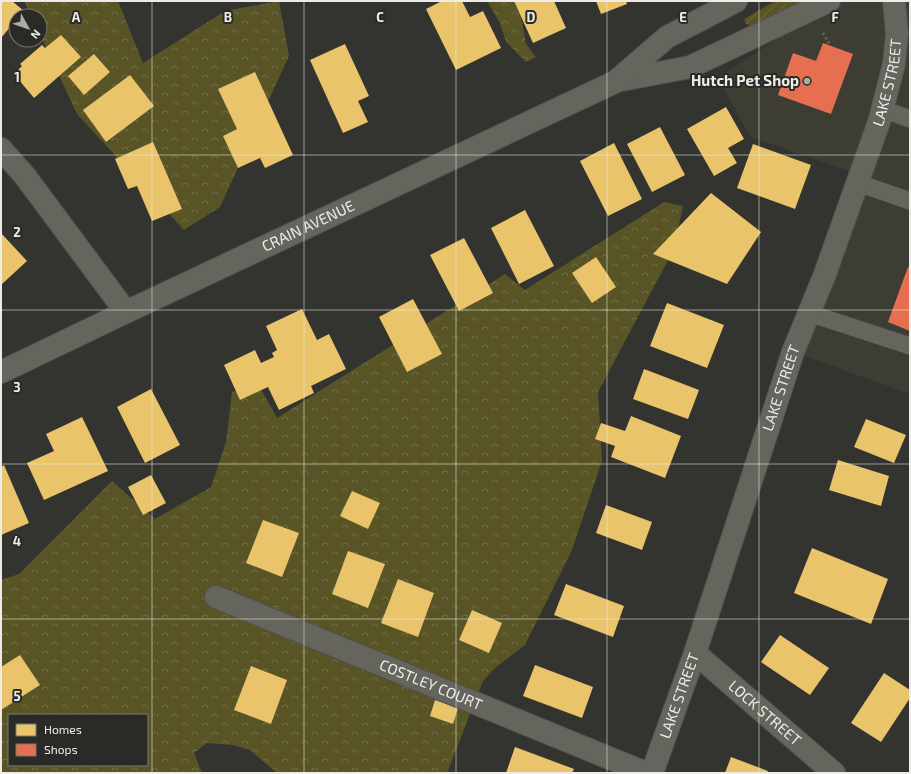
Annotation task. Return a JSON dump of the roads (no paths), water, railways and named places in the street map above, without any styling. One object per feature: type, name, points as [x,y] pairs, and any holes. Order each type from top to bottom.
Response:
[{"type":"street","name":"CRAIN AVENUE","points":[[615,82],[667,37],[736,1]]},
{"type":"street","name":"CRAIN AVENUE","points":[[1,372],[615,82],[690,67],[829,1]]},
{"type":"street","name":"LAKE STREET","points":[[652,773],[695,653],[793,352],[826,274],[882,109],[903,34],[894,1]]},
{"type":"street","points":[[1,149],[25,176],[126,312]]},
{"type":"street","name":"COSTLEY COURT","points":[[216,597],[646,773]]},
{"type":"street","name":"LOCK STREET","points":[[695,653],[834,773]]},
{"type":"lane","points":[[882,109],[910,119]]},
{"type":"lane","points":[[858,183],[910,201]]},
{"type":"lane","points":[[809,313],[910,346]]},
{"type":"place","name":"Hutch Pet Shop","points":[[807,81]]}]
